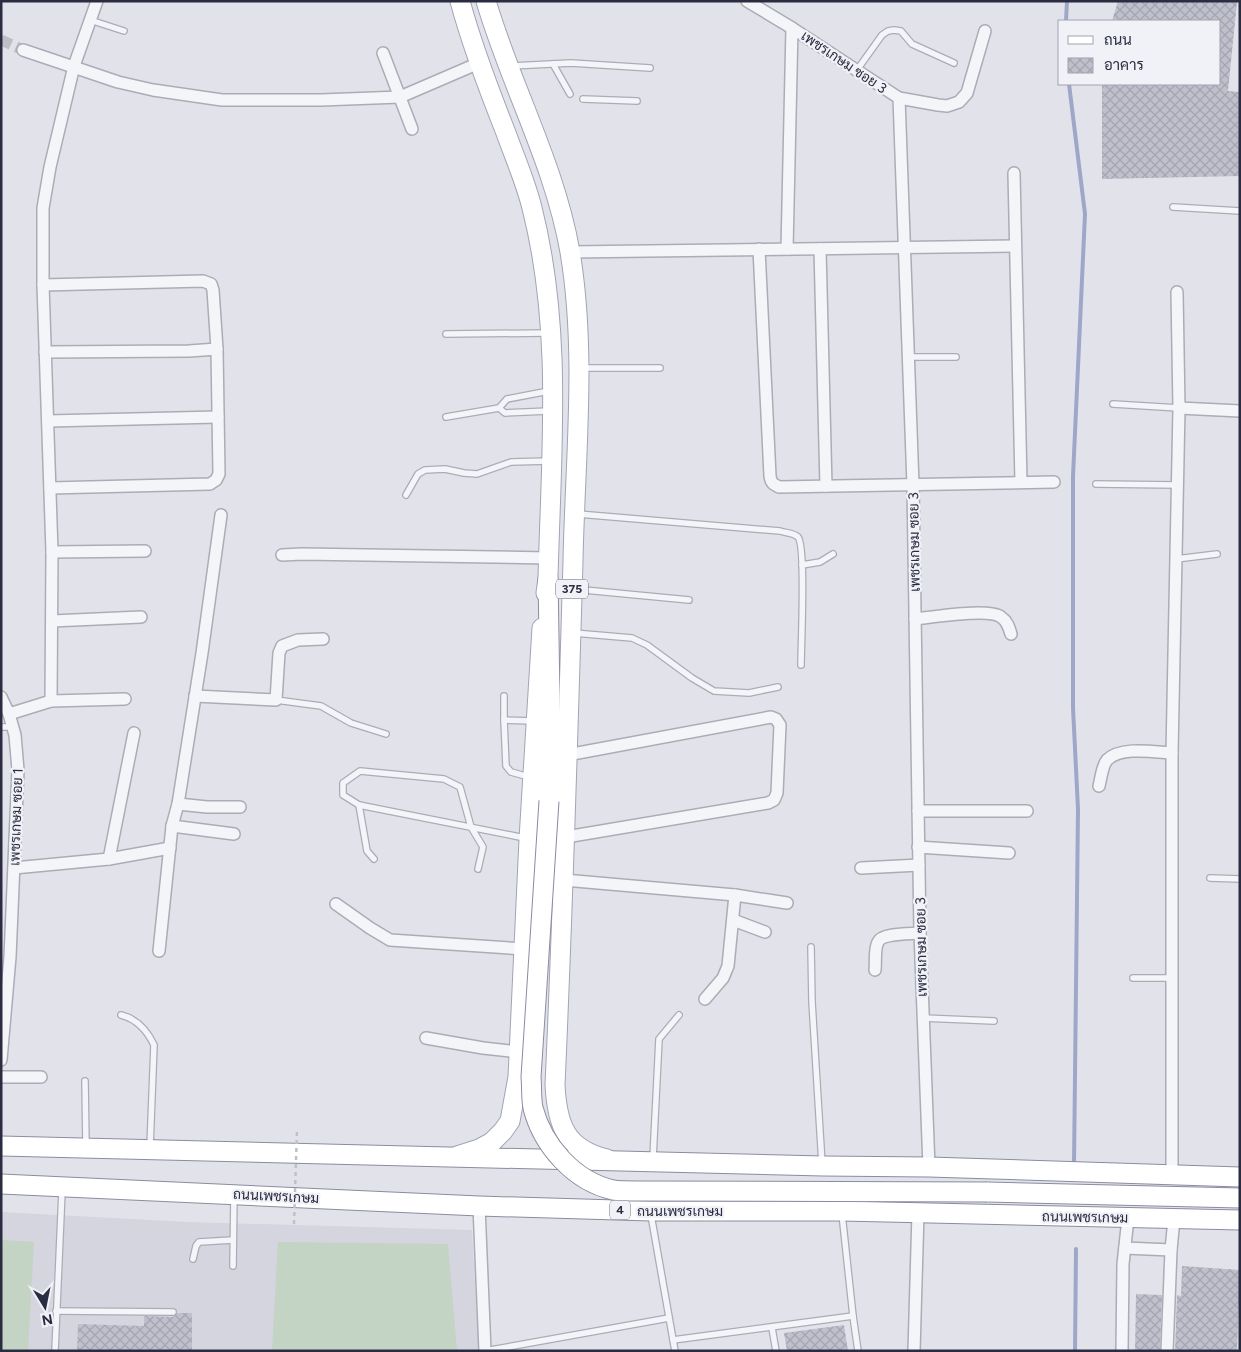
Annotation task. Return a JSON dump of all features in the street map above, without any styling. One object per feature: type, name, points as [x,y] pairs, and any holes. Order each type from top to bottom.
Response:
[{"type":"main road","name":"375","points":[[456,1156],[479,1149],[492,1142],[503,1131],[510,1121],[518,1078],[532,777],[543,615],[548,578],[553,411],[552,334],[546,274],[532,208],[517,162],[479,64],[460,1]]},
{"type":"main road","name":"375","points":[[486,1],[508,66],[545,161],[564,224],[570,252],[576,301],[580,368],[574,514],[566,837],[555,1085],[556,1107],[560,1124],[569,1137],[582,1149],[594,1156],[613,1161]]},
{"type":"main road","points":[[548,578],[550,696],[548,801],[531,1077],[533,1106],[539,1124],[550,1146],[562,1161],[576,1173],[596,1184],[613,1190],[987,1192],[1240,1198]]},
{"type":"main road","points":[[513,1104],[529,1112],[543,1112],[556,1107]]},
{"type":"main road","points":[[1,1146],[929,1167],[1240,1177]]},
{"type":"main road","name":"ถนนเพชรเกษม","points":[[1,1184],[650,1212],[842,1211],[1240,1220]]},
{"type":"street","points":[[51,701],[52,552],[42,235],[45,190],[74,66],[96,1]]},
{"type":"street","name":"เพชรเกษม ซอย 3","points":[[754,3],[899,98],[913,485],[920,933],[929,1167]]},
{"type":"street","points":[[787,249],[792,28]]},
{"type":"street","points":[[899,98],[938,106],[947,106],[959,102],[967,93],[985,30]]},
{"type":"street","points":[[23,50],[118,82],[153,90],[222,100],[321,100],[400,97],[479,64]]},
{"type":"street","points":[[383,53],[412,129]]},
{"type":"street","points":[[1014,173],[1021,482]]},
{"type":"street","points":[[570,252],[1015,246]]},
{"type":"street","points":[[820,249],[826,486]]},
{"type":"street","points":[[759,250],[771,482],[779,486],[1054,482]]},
{"type":"street","points":[[43,285],[203,281],[210,284],[213,290],[217,349],[219,474],[216,480],[210,484],[50,488]]},
{"type":"street","points":[[1172,1176],[1172,753],[1179,408],[1177,292]]},
{"type":"street","points":[[45,352],[189,351],[217,349]]},
{"type":"street","points":[[1179,408],[1240,411]]},
{"type":"street","points":[[48,421],[218,417]]},
{"type":"street","points":[[159,951],[172,826],[178,804],[221,515]]},
{"type":"street","points":[[52,552],[145,551]]},
{"type":"street","points":[[282,555],[549,558]]},
{"type":"street","points":[[915,619],[987,613],[1000,616],[1007,623],[1011,634]]},
{"type":"street","points":[[52,621],[140,617]]},
{"type":"street","points":[[195,696],[276,700],[279,653],[282,646],[298,640],[323,640]]},
{"type":"street","name":"เพชรเกษม ซอย 1","points":[[1,697],[9,714],[7,727],[18,752],[14,868],[7,914],[1,1060]]},
{"type":"street","points":[[9,714],[51,701],[125,699]]},
{"type":"street","points":[[566,837],[768,803],[774,800],[777,794],[780,725],[776,719],[771,717],[567,755]]},
{"type":"street","points":[[109,859],[134,733]]},
{"type":"street","points":[[1099,786],[1106,761],[1116,754],[1134,751],[1172,753]]},
{"type":"street","points":[[178,804],[207,807],[240,807]]},
{"type":"street","points":[[918,811],[1026,811]]},
{"type":"street","points":[[172,826],[234,834]]},
{"type":"street","points":[[918,847],[1008,853]]},
{"type":"street","points":[[14,868],[109,859],[170,848]]},
{"type":"street","points":[[860,868],[919,865]]},
{"type":"street","points":[[564,880],[735,895],[787,903]]},
{"type":"street","points":[[705,999],[724,978],[728,966],[735,895]]},
{"type":"street","points":[[336,904],[390,940],[524,950]]},
{"type":"street","points":[[733,920],[765,932]]},
{"type":"street","points":[[875,970],[878,940],[883,936],[920,933]]},
{"type":"street","points":[[426,1038],[519,1052]]},
{"type":"street","points":[[1,1077],[41,1077]]},
{"type":"street","points":[[480,1206],[485,1351]]},
{"type":"street","points":[[914,1351],[918,1213]]},
{"type":"street","points":[[1122,1351],[1123,1264],[1128,1218]]},
{"type":"street","points":[[1167,1351],[1174,1219]]},
{"type":"street","points":[[1125,1248],[1171,1250]]},
{"type":"lane","points":[[90,20],[124,31]]},
{"type":"lane","points":[[857,70],[882,35],[894,30],[901,31],[912,44],[954,62]]},
{"type":"lane","points":[[508,66],[571,63],[650,68]]},
{"type":"lane","points":[[553,64],[570,94]]},
{"type":"lane","points":[[583,99],[637,101]]},
{"type":"lane","points":[[1173,207],[1240,211]]},
{"type":"lane","points":[[446,334],[552,334]]},
{"type":"lane","points":[[908,357],[956,357]]},
{"type":"lane","points":[[580,368],[660,368]]},
{"type":"lane","points":[[446,418],[499,408],[507,399],[553,390]]},
{"type":"lane","points":[[1112,404],[1179,408]]},
{"type":"lane","points":[[499,408],[505,413],[553,411]]},
{"type":"lane","points":[[406,495],[418,474],[425,470],[446,468],[477,474],[511,462],[551,461]]},
{"type":"lane","points":[[1096,484],[1178,485]]},
{"type":"lane","points":[[574,514],[780,531],[799,538],[802,544],[801,665]]},
{"type":"lane","points":[[802,565],[820,562],[833,554]]},
{"type":"lane","points":[[1176,559],[1217,554]]},
{"type":"lane","points":[[572,589],[689,600]]},
{"type":"lane","points":[[571,633],[632,638],[647,644],[692,678],[714,691],[749,692],[778,687]]},
{"type":"lane","points":[[504,696],[507,769],[532,777]]},
{"type":"lane","points":[[276,700],[321,706],[351,724],[386,734]]},
{"type":"lane","points":[[504,720],[536,721]]},
{"type":"lane","points":[[478,869],[483,847],[471,827],[460,788],[444,779],[360,771],[343,783],[343,795],[359,805],[471,827],[529,839]]},
{"type":"lane","points":[[359,805],[368,851],[374,859]]},
{"type":"lane","points":[[1210,878],[1240,879]]},
{"type":"lane","points":[[811,947],[812,1002],[822,1166]]},
{"type":"lane","points":[[1133,978],[1172,978]]},
{"type":"lane","points":[[652,1162],[660,1039],[679,1015]]},
{"type":"lane","points":[[121,1016],[130,1017],[142,1026],[154,1045],[150,1149]]},
{"type":"lane","points":[[923,1018],[994,1021]]},
{"type":"lane","points":[[85,1081],[86,1148]]},
{"type":"lane","points":[[55,1351],[62,1186]]},
{"type":"lane","points":[[233,1266],[234,1194]]},
{"type":"lane","points":[[842,1211],[858,1351]]},
{"type":"lane","points":[[650,1212],[676,1351]]},
{"type":"lane","points":[[193,1259],[199,1242],[233,1240]]},
{"type":"lane","points":[[56,1310],[173,1312]]},
{"type":"lane","points":[[674,1340],[853,1316]]},
{"type":"lane","points":[[485,1351],[669,1318]]},
{"type":"lane","points":[[772,1328],[776,1351]]},
{"type":"path","points":[[294,1224],[297,1129]]},
{"type":"shaded area","points":[[1,1212],[188,1222],[472,1230],[479,1351],[1,1351]]},
{"type":"green space","points":[[1,1240],[34,1242],[28,1351],[1,1351]]},
{"type":"green space","points":[[278,1242],[448,1244],[457,1351],[272,1351]]},
{"type":"building","points":[[1118,1],[1237,2],[1228,91],[1240,92],[1240,176],[1102,179],[1102,85],[1221,85],[1221,20],[1112,20]]},
{"type":"building","points":[[1182,1266],[1240,1270],[1237,1351],[1175,1351],[1177,1295],[1181,1296]]},
{"type":"building","points":[[1136,1294],[1162,1295],[1160,1351],[1135,1351]]},
{"type":"building","points":[[178,1313],[192,1313],[192,1351],[77,1351],[78,1324],[144,1326],[144,1316],[173,1317]]},
{"type":"building","points":[[844,1325],[848,1351],[787,1351],[784,1333]]},
{"type":"waterway","points":[[1066,20],[1067,1]]},
{"type":"waterway","points":[[1069,85],[1085,214],[1073,476],[1073,708],[1078,809],[1074,1164]]},
{"type":"waterway","points":[[1075,1351],[1076,1249]]},
{"type":"tunnel","points":[[1,40],[23,50]]}]
